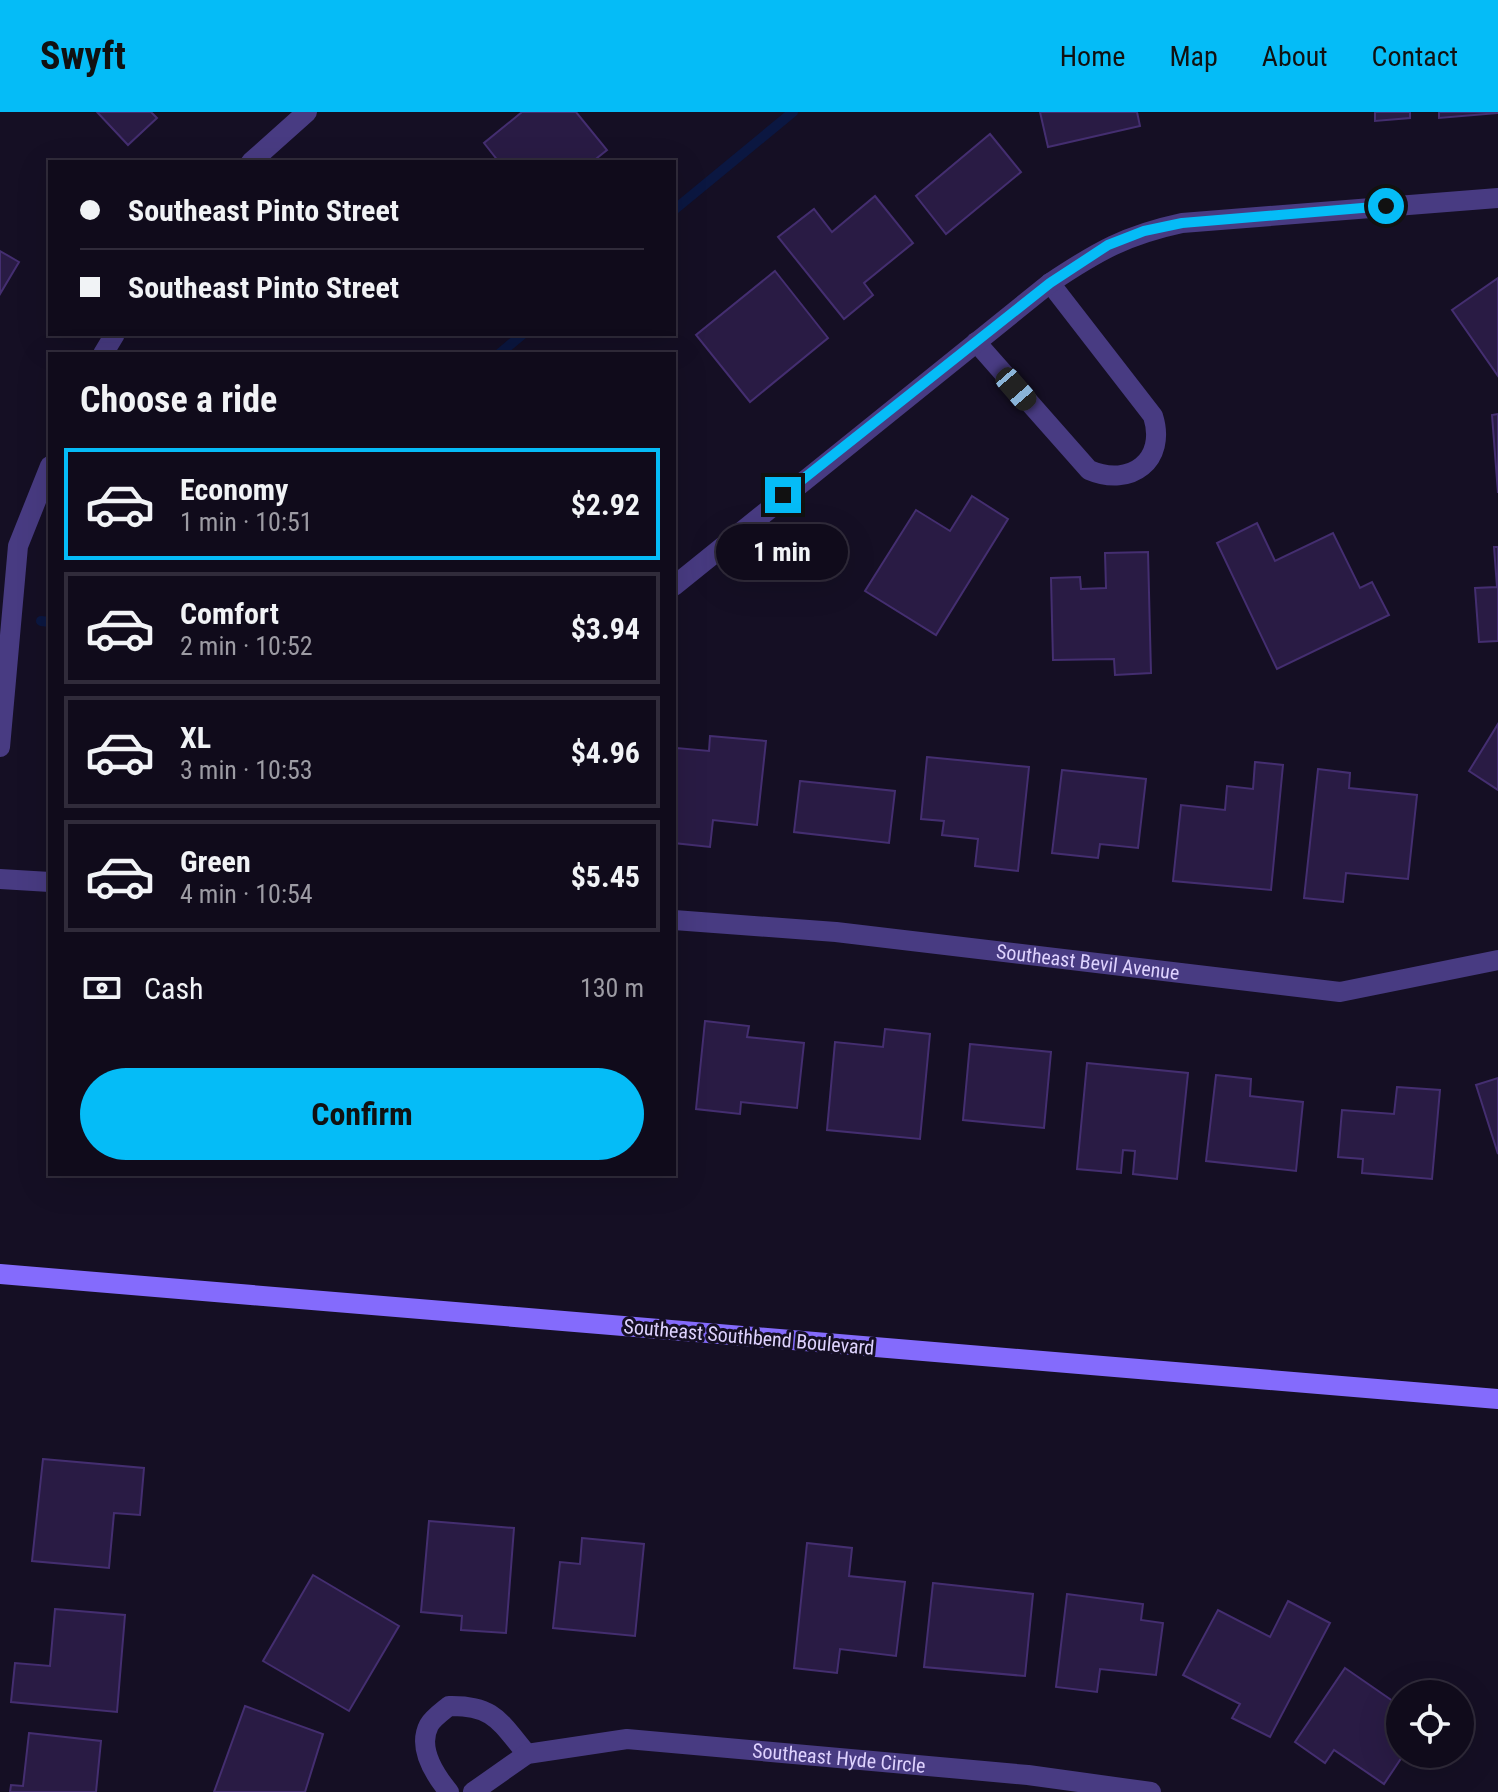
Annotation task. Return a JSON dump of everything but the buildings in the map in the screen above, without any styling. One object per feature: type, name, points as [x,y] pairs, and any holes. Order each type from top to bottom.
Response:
[{"type":"street","points":[[253,160],[307,112]]},
{"type":"street","points":[[676,584],[1050,283],[1108,245],[1144,231],[1182,223],[1498,198]]},
{"type":"street","points":[[976,342],[1083,465],[1113,479],[1133,474],[1156,443],[1157,430],[1153,416],[1050,283]]},
{"type":"street","points":[[0,747],[18,546],[48,471]]},
{"type":"street","points":[[0,879],[48,882]]},
{"type":"street","name":"Southeast Bevil Avenue","points":[[676,920],[836,932],[1340,992],[1498,960]]},
{"type":"street","name":"Southeast Southbend Boulevard","points":[[0,1274],[1498,1399]]},
{"type":"street","points":[[449,1792],[429,1763],[426,1742],[430,1724],[449,1706],[475,1706],[495,1715],[527,1754]]},
{"type":"street","name":"Southeast Hyde Circle","points":[[473,1792],[527,1754],[627,1739],[1028,1775],[1151,1792]]},
{"type":"waterway","points":[[676,208],[793,112]]},
{"type":"waterway","points":[[501,352],[521,336]]},
{"type":"waterway","points":[[41,621],[48,622]]},
{"type":"route","points":[[783,495],[1050,283],[1108,245],[1144,231],[1182,223],[1386,206]]}]
